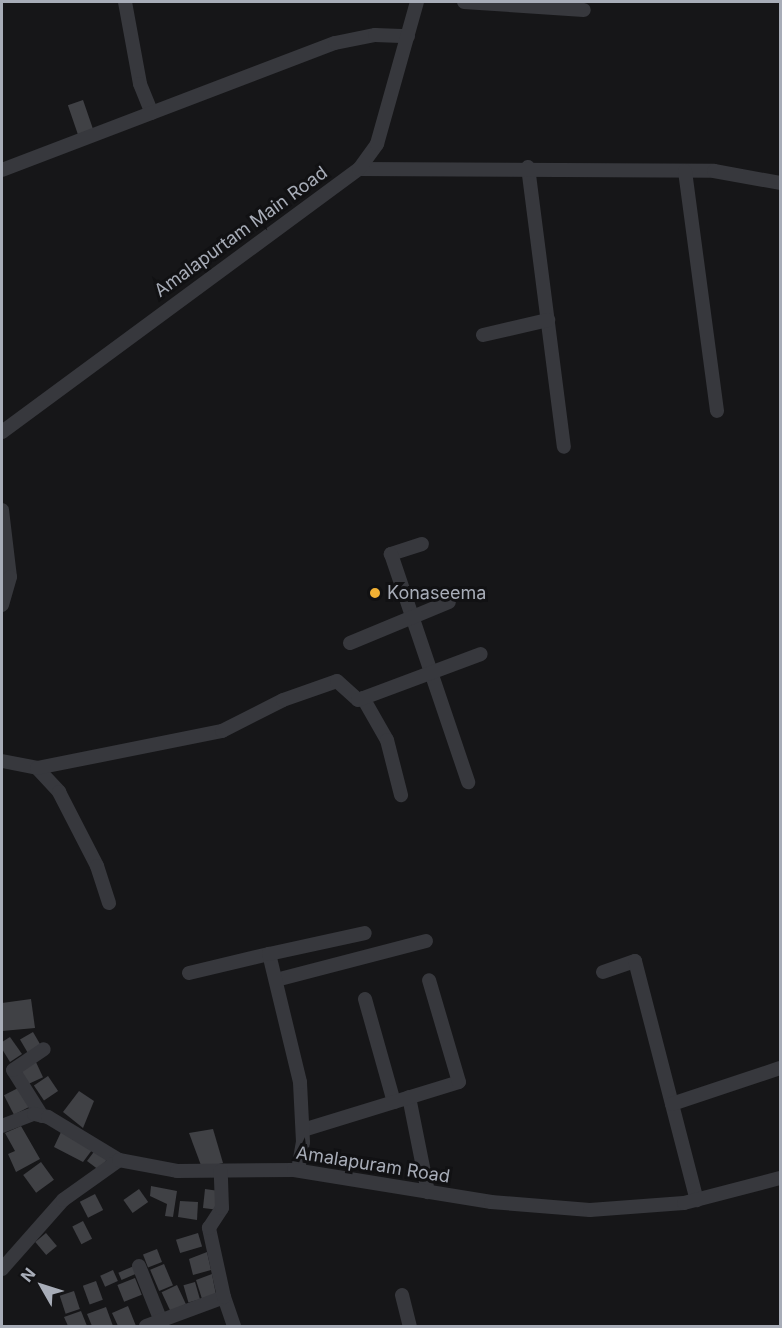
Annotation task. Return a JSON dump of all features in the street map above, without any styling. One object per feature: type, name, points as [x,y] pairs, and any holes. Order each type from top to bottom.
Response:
[{"type":"street","points":[[125,2],[140,84],[152,112]]},
{"type":"street","name":"Amalapurtam Main Road","points":[[2,432],[359,169],[377,144],[417,2]]},
{"type":"street","points":[[464,2],[584,10]]},
{"type":"street","points":[[2,170],[335,43],[375,35],[408,36]]},
{"type":"street","points":[[359,169],[528,167],[685,171],[780,183]]},
{"type":"street","points":[[528,167],[564,447]]},
{"type":"street","points":[[685,171],[717,411]]},
{"type":"street","points":[[483,335],[548,320]]},
{"type":"street","points":[[2,510],[10,577],[2,605]]},
{"type":"street","points":[[422,544],[391,555],[468,782]]},
{"type":"street","points":[[350,643],[412,614],[449,602]]},
{"type":"street","points":[[2,761],[37,768],[222,732],[283,700],[337,681],[347,695],[363,698],[481,654]]},
{"type":"street","points":[[363,698],[387,740],[401,795]]},
{"type":"street","points":[[37,768],[59,792],[78,827],[109,903]]},
{"type":"street","points":[[189,973],[365,933]]},
{"type":"street","points":[[276,980],[426,941]]},
{"type":"street","points":[[269,954],[300,1082],[303,1130],[298,1170]]},
{"type":"street","points":[[603,972],[635,962],[698,1200]]},
{"type":"street","points":[[303,1130],[459,1082],[429,980]]},
{"type":"street","points":[[364,999],[394,1102]]},
{"type":"street","points":[[2,1126],[42,1116],[13,1070],[44,1049]]},
{"type":"street","points":[[672,1104],[780,1068]]},
{"type":"street","points":[[409,1097],[428,1192]]},
{"type":"street","name":"Amalapuram Road","points":[[42,1116],[119,1160],[177,1171],[298,1170],[428,1192],[590,1210],[698,1200],[780,1178]]},
{"type":"street","points":[[2,1269],[63,1200],[119,1160]]},
{"type":"street","points":[[221,1171],[222,1208],[209,1228],[224,1297],[234,1326]]},
{"type":"street","points":[[139,1266],[161,1321]]},
{"type":"street","points":[[402,1295],[410,1326]]},
{"type":"street","points":[[146,1326],[224,1297]]},
{"type":"building","points":[[83,100],[93,129],[78,135],[68,105]]},
{"type":"building","points":[[31,999],[35,1028],[2,1031],[2,1003]]},
{"type":"building","points":[[33,1032],[41,1046],[28,1053],[20,1040]]},
{"type":"building","points":[[10,1037],[22,1054],[10,1062],[2,1049],[2,1042]]},
{"type":"building","points":[[35,1060],[43,1077],[27,1085],[19,1068]]},
{"type":"building","points":[[48,1076],[58,1091],[44,1100],[34,1086]]},
{"type":"building","points":[[20,1087],[30,1107],[14,1115],[4,1095]]},
{"type":"building","points":[[79,1091],[94,1101],[83,1128],[63,1112]]},
{"type":"building","points":[[21,1126],[40,1159],[16,1172],[8,1154],[15,1151],[5,1133]]},
{"type":"building","points":[[213,1129],[223,1163],[202,1168],[189,1133]]},
{"type":"building","points":[[61,1132],[92,1150],[83,1162],[54,1147]]},
{"type":"building","points":[[96,1149],[108,1158],[99,1170],[87,1161]]},
{"type":"building","points":[[41,1162],[54,1180],[36,1193],[23,1175]]},
{"type":"building","points":[[151,1186],[177,1191],[173,1217],[165,1216],[167,1204],[150,1196]]},
{"type":"building","points":[[139,1189],[148,1202],[133,1213],[123,1200]]},
{"type":"building","points":[[205,1189],[219,1191],[219,1210],[203,1208]]},
{"type":"building","points":[[95,1194],[103,1210],[88,1218],[80,1202]]},
{"type":"building","points":[[180,1201],[198,1202],[197,1220],[178,1217]]},
{"type":"building","points":[[83,1221],[92,1239],[81,1244],[72,1226]]},
{"type":"building","points":[[46,1233],[57,1246],[46,1255],[35,1242]]},
{"type":"building","points":[[198,1233],[202,1246],[180,1253],[176,1240]]},
{"type":"building","points":[[157,1249],[162,1262],[148,1267],[143,1254]]},
{"type":"building","points":[[207,1252],[211,1270],[193,1275],[189,1259]]},
{"type":"building","points":[[164,1264],[173,1285],[159,1291],[150,1270]]},
{"type":"building","points":[[134,1266],[137,1273],[121,1280],[118,1273]]},
{"type":"building","points":[[113,1270],[118,1281],[105,1287],[100,1276]]},
{"type":"building","points":[[212,1274],[216,1295],[202,1299],[196,1280]]},
{"type":"building","points":[[135,1278],[142,1295],[124,1302],[117,1285]]},
{"type":"building","points":[[96,1281],[103,1300],[90,1305],[83,1286]]},
{"type":"building","points":[[195,1282],[200,1299],[188,1303],[183,1285]]},
{"type":"building","points":[[177,1285],[186,1304],[170,1311],[162,1292]]},
{"type":"building","points":[[74,1291],[80,1309],[66,1314],[60,1296]]},
{"type":"building","points":[[128,1306],[136,1326],[118,1326],[112,1313]]},
{"type":"building","points":[[106,1307],[113,1326],[92,1326],[87,1314]]},
{"type":"building","points":[[81,1311],[87,1326],[68,1326],[64,1317]]},
{"type":"place","name":"Konaseema","points":[[375,593]]}]
